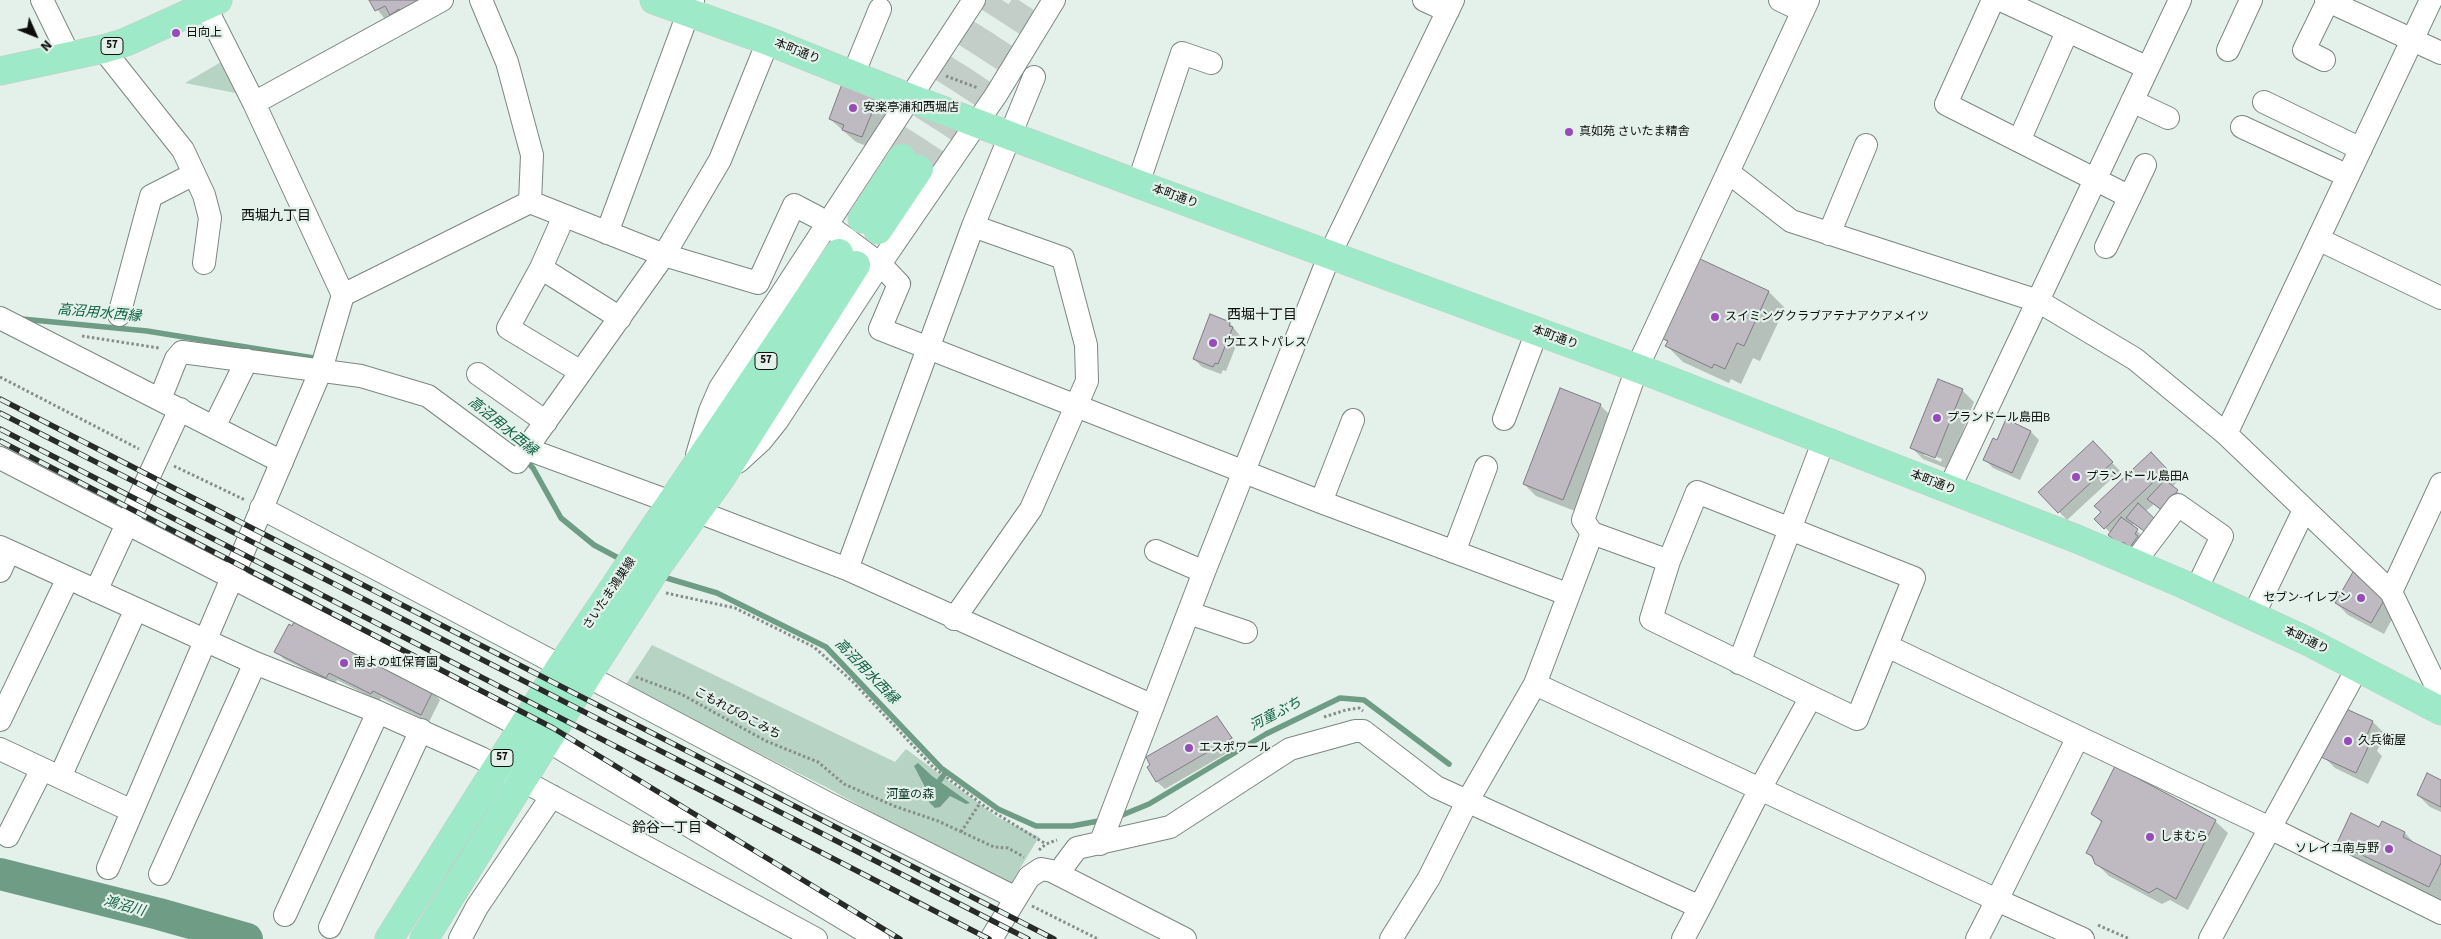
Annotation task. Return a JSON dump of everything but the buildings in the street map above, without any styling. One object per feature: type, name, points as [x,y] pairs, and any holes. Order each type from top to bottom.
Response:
[{"type":"main road","name":"本町通り","points":[[654,0],[691,7],[768,41],[910,98],[1637,368],[1949,489],[2134,563],[2196,590],[2358,667],[2441,710]]},
{"type":"main road","name":"57","points":[[0,71],[103,49],[126,42],[212,3]]},
{"type":"main road","points":[[870,225],[910,164]]},
{"type":"main road","name":"さいたま鴻巣線","points":[[684,506],[693,470],[858,260]]},
{"type":"main road","name":"さいたま鴻巣線","points":[[424,939],[643,588],[648,559],[684,506],[721,478],[858,260]]},
{"type":"main road","name":"さいたま鴻巣線","points":[[389,939],[561,666],[643,588]]},
{"type":"street","points":[[42,0],[69,55]]},
{"type":"street","points":[[254,103],[442,0]]},
{"type":"street","points":[[481,0],[507,62],[532,155],[530,202]]},
{"type":"street","points":[[693,470],[710,411],[720,388],[974,0]]},
{"type":"street","points":[[858,260],[977,122],[1054,0]]},
{"type":"street","points":[[1108,830],[1204,572],[1330,254],[1450,5],[1424,0]]},
{"type":"street","points":[[1669,561],[1592,534],[1583,520],[1637,368],[1806,5],[1780,0]]},
{"type":"street","points":[[1993,0],[1946,104],[2130,197]]},
{"type":"street","points":[[2001,0],[2148,68]]},
{"type":"street","points":[[1949,489],[2180,0]]},
{"type":"street","points":[[2228,50],[2251,0]]},
{"type":"street","points":[[2324,60],[2304,50],[2327,0],[2441,53]]},
{"type":"street","points":[[2226,434],[2431,0]]},
{"type":"street","points":[[108,868],[282,462],[323,361],[343,295],[254,103],[212,3]]},
{"type":"street","points":[[607,232],[691,7]]},
{"type":"street","points":[[853,74],[880,9]]},
{"type":"street","points":[[2018,141],[2068,32]]},
{"type":"street","points":[[523,454],[664,255],[720,160],[768,41]]},
{"type":"street","points":[[103,49],[182,150],[204,195],[210,218],[204,263]]},
{"type":"street","points":[[1138,184],[1182,53],[1211,63]]},
{"type":"street","points":[[847,569],[973,226],[1034,77]]},
{"type":"street","points":[[2132,101],[2168,118]]},
{"type":"street","points":[[2264,102],[2361,149]]},
{"type":"street","points":[[2242,127],[2348,176]]},
{"type":"street","points":[[1829,234],[1866,145]]},
{"type":"street","points":[[2106,248],[2145,165]]},
{"type":"street","points":[[1728,172],[1791,222],[2038,301],[2136,359],[2226,434],[2391,592],[2441,696]]},
{"type":"street","points":[[119,315],[151,196],[194,174]]},
{"type":"street","points":[[343,295],[530,202],[664,255],[758,283],[794,205],[826,224],[858,260],[899,284],[880,329],[929,350],[1321,502],[1567,594]]},
{"type":"street","points":[[564,216],[541,268],[508,328],[581,372]]},
{"type":"street","points":[[954,619],[1031,509],[1074,406],[1087,381],[1086,344],[1063,258],[973,226]]},
{"type":"street","points":[[2318,239],[2441,298]]},
{"type":"street","points":[[541,268],[620,318]]},
{"type":"street","points":[[6,321],[282,462]]},
{"type":"street","points":[[1504,419],[1537,331]]},
{"type":"street","points":[[160,399],[176,358],[182,352],[246,360],[323,361],[361,376],[428,396],[523,454],[684,506],[847,569],[954,619],[1153,706]]},
{"type":"street","points":[[214,427],[246,360]]},
{"type":"street","points":[[478,374],[546,422]]},
{"type":"street","points":[[96,591],[180,409]]},
{"type":"street","points":[[1321,502],[1353,420]]},
{"type":"street","points":[[1739,663],[1824,440]]},
{"type":"street","points":[[0,458],[522,727]]},
{"type":"street","points":[[1454,552],[1486,467]]},
{"type":"street","points":[[2391,592],[2441,484]]},
{"type":"street","points":[[1697,492],[1790,528],[1914,578],[1857,719],[1651,619],[1669,561],[1697,492]]},
{"type":"street","points":[[2134,563],[2178,505],[2222,536],[2196,590]]},
{"type":"street","points":[[261,508],[561,666]]},
{"type":"street","points":[[2253,616],[2304,510]]},
{"type":"street","points":[[1391,939],[1429,878],[1467,802],[1535,684],[1567,594],[1592,534]]},
{"type":"street","points":[[1156,551],[1204,572]]},
{"type":"street","points":[[3,556],[68,578],[255,663],[421,730],[552,796],[803,936]]},
{"type":"street","points":[[0,720],[68,578]]},
{"type":"street","points":[[8,836],[51,773],[136,609]]},
{"type":"street","points":[[1189,613],[1246,632]]},
{"type":"street","points":[[1887,646],[2439,908]]},
{"type":"street","points":[[160,874],[255,663]]},
{"type":"street","points":[[2210,939],[2358,667]]},
{"type":"street","points":[[587,676],[825,802],[1016,898]]},
{"type":"street","points":[[1535,684],[1996,900],[2084,939]]},
{"type":"street","points":[[1684,939],[1760,789],[1811,697]]},
{"type":"street","points":[[286,915],[378,712]]},
{"type":"street","points":[[330,927],[421,730]]},
{"type":"street","points":[[1060,875],[1065,864],[1077,848],[1108,830],[1170,827],[1290,749],[1355,731],[1363,731],[1436,787],[1700,907]]},
{"type":"street","points":[[1977,939],[2078,737]]},
{"type":"street","points":[[548,741],[878,939]]},
{"type":"street","points":[[0,749],[132,811]]},
{"type":"street","points":[[460,939],[477,906],[552,796]]},
{"type":"street","points":[[991,939],[1029,877],[1036,871],[1046,869],[1185,939]]},
{"type":"path","points":[[941,74],[983,90]]},
{"type":"path","points":[[79,335],[182,352]]},
{"type":"path","points":[[0,377],[157,458],[261,508]]},
{"type":"path","points":[[643,588],[680,598],[694,601],[699,599],[735,608],[814,647],[845,674],[900,734],[944,775],[980,803],[1046,844]]},
{"type":"path","name":"こもれびのこみち","points":[[630,676],[681,694],[766,741],[818,762],[844,784],[994,846],[1008,848],[1030,860],[1036,871]]},
{"type":"path","points":[[961,832],[980,803]]},
{"type":"path","points":[[1016,898],[1098,939]]},
{"type":"green space","points":[[223,61],[241,94],[185,83]]},
{"type":"green space","name":"河童の森","points":[[652,645],[895,762],[906,749],[997,817],[1039,837],[1008,888],[826,787],[625,686]]},
{"type":"shaded area","points":[[918,763],[932,776],[970,803],[966,804],[950,796],[940,807],[935,808],[929,802],[926,789],[914,766]]},
{"type":"waterway","name":"高沼用水西縁","points":[[22,319],[147,331],[320,359]]},
{"type":"waterway","name":"高沼用水西縁","points":[[525,460],[533,468],[561,518],[594,545],[624,561]]},
{"type":"waterway","name":"高沼用水西縁","points":[[660,576],[717,593],[826,647],[941,768],[998,809],[1036,826],[1072,826],[1104,820]]},
{"type":"waterway","name":"河童ぶち","points":[[1115,818],[1149,804],[1266,734],[1340,698],[1364,700],[1449,764]]},
{"type":"waterway","points":[[940,780],[946,772]]},
{"type":"waterway","name":"鴻沼川","points":[[0,874],[159,914],[247,939]]},
{"type":"tunnel","points":[[902,158],[1002,0]]},
{"type":"tunnel","points":[[919,169],[1028,0]]},
{"type":"railway","points":[[0,399],[1054,939]]},
{"type":"railway","points":[[0,413],[1028,939]]},
{"type":"railway","points":[[0,429],[989,939]]},
{"type":"railway","points":[[0,441],[553,728],[900,939]]},
{"type":"place","name":"日向上","points":[[176,33]]},
{"type":"place","name":"安楽亭浦和西堀店","points":[[853,108]]},
{"type":"place","name":"真如苑 さいたま精舎","points":[[1569,132]]},
{"type":"place","name":"スイミングクラブアテナアクアメイツ","points":[[1715,317]]},
{"type":"place","name":"ウエストパレス","points":[[1213,343]]},
{"type":"place","name":"プランドール島田B","points":[[1937,418]]},
{"type":"place","name":"プランドール島田A","points":[[2076,477]]},
{"type":"place","name":"セブン-イレブン","points":[[2361,598]]},
{"type":"place","name":"南よの虹保育園","points":[[344,663]]},
{"type":"place","name":"久兵衛屋","points":[[2348,741]]},
{"type":"place","name":"エスポワール","points":[[1189,748]]},
{"type":"place","name":"しまむら","points":[[2150,837]]},
{"type":"place","name":"ソレイユ南与野","points":[[2389,849]]},
{"type":"district","name":"西堀九丁目","points":[[276,217]]},
{"type":"district","name":"西堀十丁目","points":[[1262,316]]},
{"type":"district","name":"鈴谷一丁目","points":[[667,829]]}]
